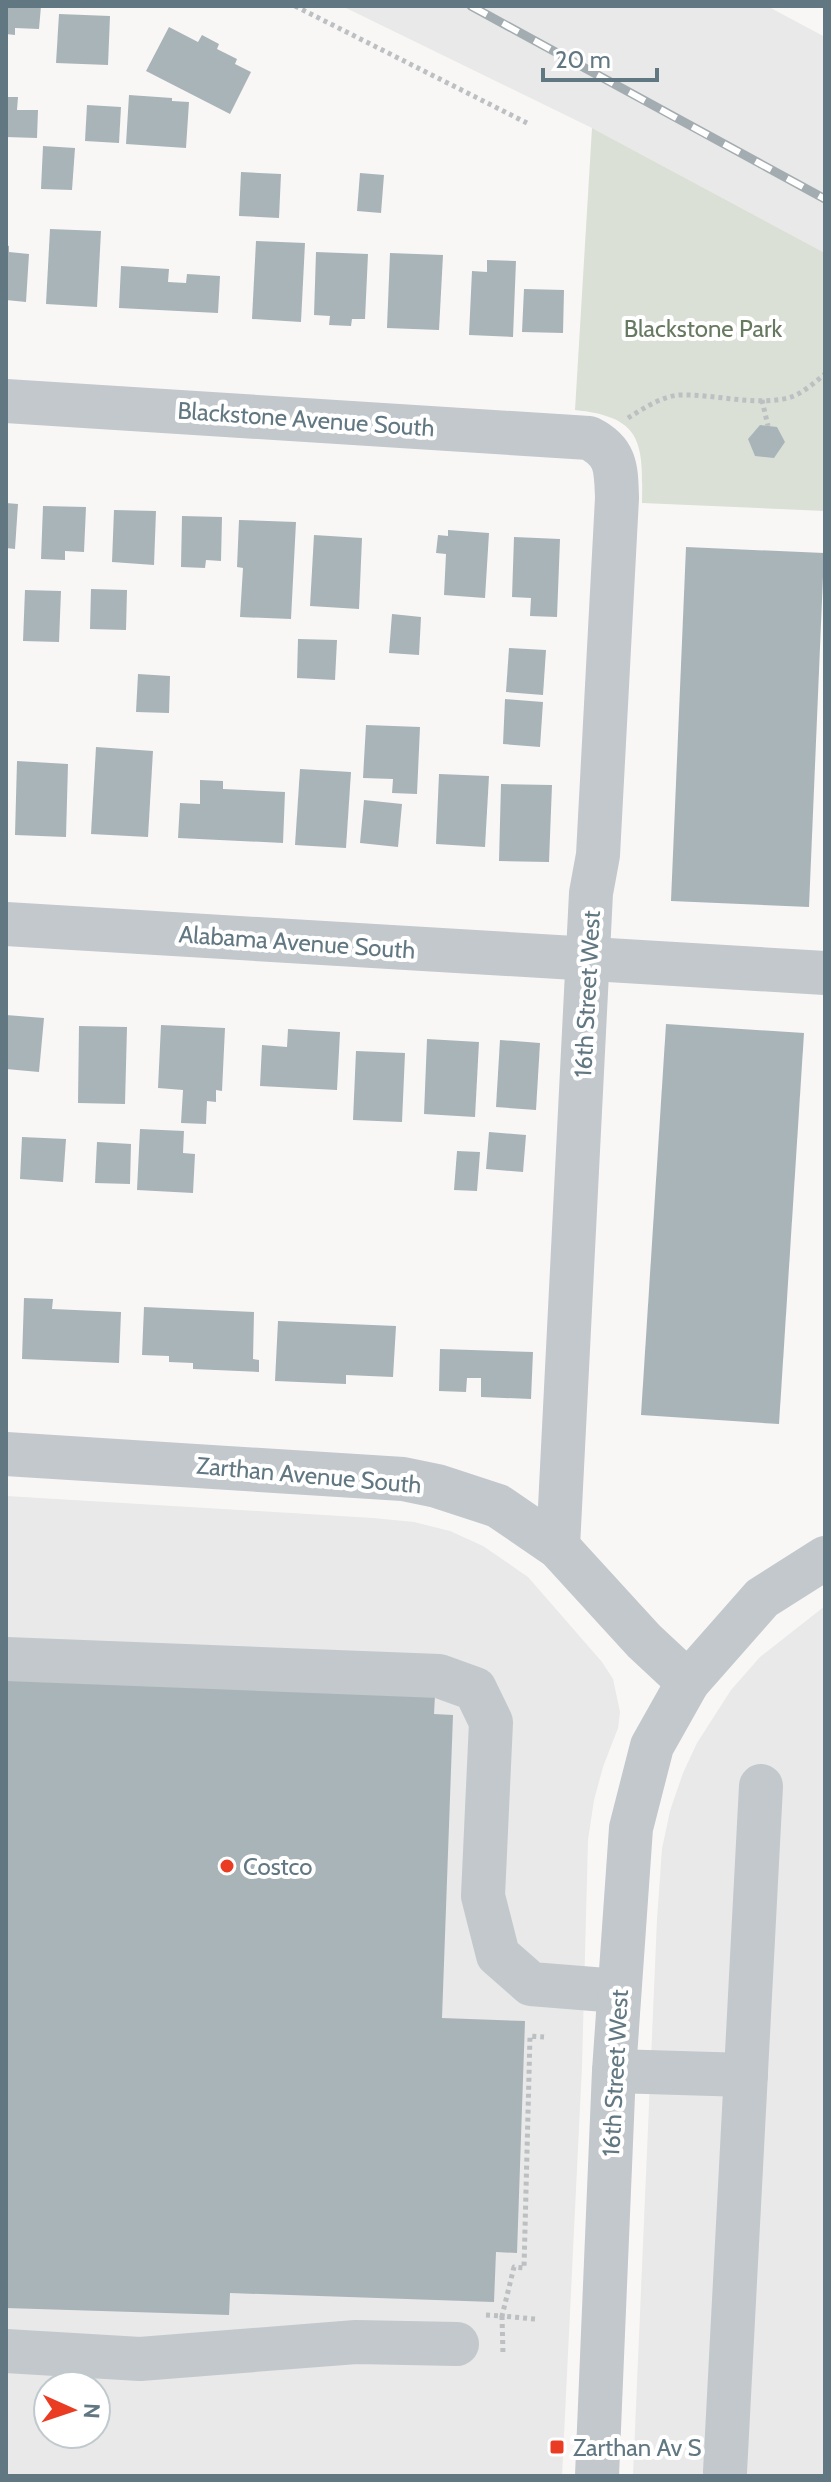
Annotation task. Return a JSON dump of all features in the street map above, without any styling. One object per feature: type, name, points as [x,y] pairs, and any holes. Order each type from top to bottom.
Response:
[{"type":"street","name":"Blackstone Avenue South","points":[[6,401],[573,436],[589,438],[604,445]]},
{"type":"street","name":"16th Street West","points":[[558,1547],[591,893],[598,855],[617,498],[616,467],[604,445]]},
{"type":"street","name":"Alabama Avenue South","points":[[6,924],[825,973]]},
{"type":"street","name":"Zarthan Avenue South","points":[[6,1454],[403,1479],[437,1486],[498,1506],[558,1547],[644,1641],[688,1682]]},
{"type":"street","points":[[688,1682],[762,1598],[825,1558]]},
{"type":"street","points":[[6,1659],[439,1676],[475,1689],[491,1722],[483,1896],[498,1955],[531,1984],[618,1991]]},
{"type":"street","name":"16th Street West","points":[[597,2476],[618,1991],[631,1828],[652,1746],[688,1682]]},
{"type":"street","points":[[725,2472],[761,1786]]},
{"type":"street","points":[[614,2071],[746,2075]]},
{"type":"street","points":[[6,2351],[140,2359],[356,2342],[457,2344]]},
{"type":"path","points":[[295,6],[527,123]]},
{"type":"path","points":[[604,445],[626,419],[657,401],[679,395],[762,400],[790,398],[811,387],[825,374]]},
{"type":"path","points":[[762,400],[768,426]]},
{"type":"path","points":[[503,2355],[502,2316],[514,2267],[524,2268],[530,2036],[544,2037]]},
{"type":"path","points":[[502,2316],[535,2319]]},
{"type":"shaded area","points":[[342,6],[767,6],[825,37],[825,253],[592,128]]},
{"type":"shaded area","points":[[6,1496],[373,1518],[414,1522],[450,1531],[483,1546],[528,1577],[602,1662],[613,1679],[620,1712],[618,1728],[594,1800],[588,1840],[582,2066],[562,2476],[6,2476]]},
{"type":"shaded area","points":[[825,1606],[825,2476],[633,2476],[657,1920],[662,1849],[670,1811],[697,1743],[731,1690],[760,1657]]},
{"type":"green space","name":"Blackstone Park","points":[[592,128],[825,253],[825,511],[642,503],[642,464],[634,437],[614,419],[575,410]]},
{"type":"building","points":[[6,6],[41,6],[39,29],[15,28],[15,35],[6,34]]},
{"type":"building","points":[[59,14],[110,16],[108,65],[56,63]]},
{"type":"building","points":[[169,27],[198,42],[202,35],[219,44],[217,49],[237,59],[235,64],[251,72],[230,114],[146,71]]},
{"type":"building","points":[[129,95],[189,102],[186,148],[126,144]]},
{"type":"building","points":[[6,97],[18,97],[17,110],[38,110],[37,138],[6,137]]},
{"type":"building","points":[[87,105],[121,107],[119,143],[85,141]]},
{"type":"building","points":[[43,146],[75,148],[72,190],[41,189]]},
{"type":"building","points":[[241,172],[281,174],[279,218],[239,216]]},
{"type":"building","points":[[360,173],[384,175],[381,213],[357,211]]},
{"type":"building","points":[[50,229],[101,231],[97,307],[46,304]]},
{"type":"building","points":[[256,241],[305,243],[301,322],[252,319]]},
{"type":"building","points":[[6,245],[9,252],[29,254],[26,302],[6,300]]},
{"type":"building","points":[[316,252],[368,254],[365,319],[352,319],[351,326],[329,325],[330,316],[314,315]]},
{"type":"building","points":[[390,253],[443,255],[439,330],[387,328]]},
{"type":"building","points":[[487,260],[516,261],[513,337],[469,335],[472,271],[487,272]]},
{"type":"building","points":[[121,266],[169,269],[168,282],[186,283],[187,274],[220,276],[218,313],[119,308]]},
{"type":"building","points":[[524,289],[564,290],[563,333],[522,332]]},
{"type":"building","points":[[760,425],[777,427],[785,442],[774,458],[755,456],[748,439]]},
{"type":"building","points":[[6,503],[18,504],[15,549],[6,548]]},
{"type":"building","points":[[43,506],[86,507],[84,552],[65,551],[65,560],[41,559]]},
{"type":"building","points":[[114,510],[156,511],[154,565],[112,562]]},
{"type":"building","points":[[182,516],[222,517],[221,561],[206,560],[205,568],[181,567]]},
{"type":"building","points":[[239,520],[296,522],[291,619],[240,617],[243,568],[237,567]]},
{"type":"building","points":[[448,530],[489,533],[485,598],[444,595],[446,554],[436,553],[438,535],[448,536]]},
{"type":"building","points":[[314,535],[362,538],[359,609],[310,606]]},
{"type":"building","points":[[514,537],[560,539],[557,617],[530,616],[531,598],[512,597]]},
{"type":"building","points":[[686,547],[824,553],[809,907],[671,901]]},
{"type":"building","points":[[91,589],[127,590],[126,630],[90,629]]},
{"type":"building","points":[[25,590],[61,591],[59,642],[23,641]]},
{"type":"building","points":[[392,614],[421,617],[419,655],[389,653]]},
{"type":"building","points":[[298,639],[337,640],[335,680],[297,678]]},
{"type":"building","points":[[509,648],[546,650],[543,695],[506,692]]},
{"type":"building","points":[[138,674],[170,676],[169,713],[136,712]]},
{"type":"building","points":[[505,699],[543,702],[540,747],[503,744]]},
{"type":"building","points":[[366,725],[420,727],[417,794],[392,793],[393,779],[363,778]]},
{"type":"building","points":[[96,747],[153,751],[148,837],[91,834]]},
{"type":"building","points":[[17,761],[68,764],[66,837],[15,835]]},
{"type":"building","points":[[300,769],[351,772],[346,848],[295,845]]},
{"type":"building","points":[[439,774],[489,776],[485,847],[436,844]]},
{"type":"building","points":[[200,780],[223,781],[223,789],[285,792],[283,843],[178,838],[180,803],[200,804]]},
{"type":"building","points":[[501,784],[552,785],[549,862],[499,861]]},
{"type":"building","points":[[364,800],[402,804],[398,847],[360,843]]},
{"type":"building","points":[[6,1015],[44,1018],[39,1072],[6,1069]]},
{"type":"building","points":[[666,1024],[804,1033],[779,1424],[641,1415]]},
{"type":"building","points":[[161,1025],[225,1028],[222,1091],[216,1090],[216,1102],[207,1101],[206,1124],[181,1123],[183,1090],[158,1088]]},
{"type":"building","points":[[79,1026],[127,1027],[125,1104],[78,1103]]},
{"type":"building","points":[[288,1029],[340,1032],[337,1090],[260,1086],[262,1045],[287,1047]]},
{"type":"building","points":[[427,1039],[479,1042],[475,1117],[424,1114]]},
{"type":"building","points":[[500,1040],[540,1043],[536,1110],[496,1107]]},
{"type":"building","points":[[356,1051],[405,1053],[402,1122],[353,1120]]},
{"type":"building","points":[[140,1129],[184,1131],[183,1153],[195,1154],[193,1193],[137,1190]]},
{"type":"building","points":[[489,1132],[526,1135],[523,1172],[486,1169]]},
{"type":"building","points":[[22,1137],[66,1139],[63,1182],[20,1179]]},
{"type":"building","points":[[97,1142],[131,1144],[130,1184],[95,1183]]},
{"type":"building","points":[[457,1151],[480,1152],[477,1191],[454,1190]]},
{"type":"building","points":[[24,1298],[53,1299],[52,1309],[121,1312],[119,1363],[22,1359]]},
{"type":"building","points":[[144,1307],[254,1312],[253,1359],[259,1360],[259,1372],[193,1369],[193,1363],[169,1362],[169,1356],[142,1355]]},
{"type":"building","points":[[278,1321],[396,1326],[393,1377],[346,1375],[346,1384],[275,1381]]},
{"type":"building","points":[[440,1349],[533,1352],[531,1399],[481,1397],[481,1378],[467,1378],[466,1392],[439,1391]]},
{"type":"building","name":"Costco","points":[[6,1680],[435,1695],[434,1714],[453,1715],[442,2018],[525,2021],[517,2253],[496,2252],[494,2302],[230,2293],[229,2315],[6,2308]]},
{"type":"railway","points":[[471,6],[825,199]]},
{"type":"place","name":"Costco","points":[[227,1866]]},
{"type":"place","name":"Zarthan Av S","points":[[557,2447]]}]
